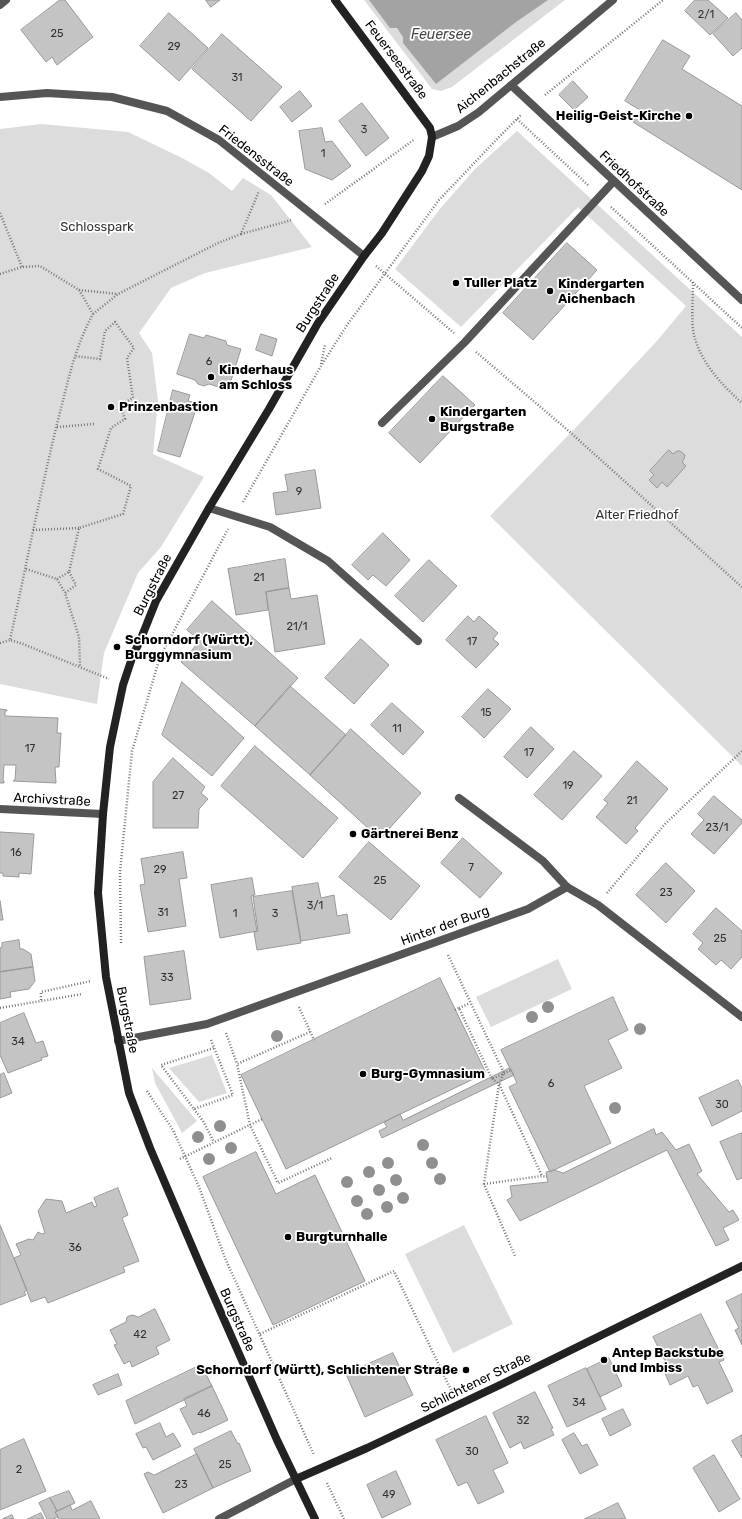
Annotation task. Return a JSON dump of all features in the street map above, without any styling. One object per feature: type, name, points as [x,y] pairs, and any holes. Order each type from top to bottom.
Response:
[{"type":"main road","name":"Feuerseestraße","points":[[335,0],[430,128],[432,137]]},
{"type":"main road","points":[[364,256],[382,233],[422,171],[429,156],[432,137]]},
{"type":"main road","name":"Burgstraße","points":[[315,1519],[277,1440],[150,1148],[129,1093],[106,978],[98,893],[103,814],[110,747],[122,685],[132,655],[140,641],[156,601],[209,508],[269,409],[318,323],[364,256]]},
{"type":"main road","name":"Schlichtener Straße","points":[[296,1479],[458,1405],[742,1266]]},
{"type":"street","points":[[0,5],[6,0]]},
{"type":"street","name":"Aichenbachstraße","points":[[432,137],[458,126],[468,119],[613,0]]},
{"type":"street","name":"Friedhofstraße","points":[[511,85],[613,182],[742,300]]},
{"type":"street","name":"Friedensstraße","points":[[0,97],[47,93],[112,97],[167,112],[219,140],[364,256]]},
{"type":"street","points":[[382,423],[465,342],[613,182]]},
{"type":"street","points":[[209,508],[270,527],[328,561],[418,641]]},
{"type":"street","points":[[459,798],[543,861],[567,887],[598,905],[742,1018]]},
{"type":"street","name":"Archivstraße","points":[[0,809],[103,814]]},
{"type":"street","name":"Hinter der Burg","points":[[118,1041],[208,1024],[528,909],[567,887]]},
{"type":"street","name":"Schlichtener Straße","points":[[218,1519],[296,1479]]},
{"type":"path","points":[[120,947],[120,872],[132,751],[160,657],[235,516],[321,366],[347,325],[439,200],[532,106],[663,0]]},
{"type":"path","points":[[517,120],[742,328]]},
{"type":"path","points":[[10,640],[46,468],[74,356],[82,335],[93,314],[118,294],[218,243],[241,234],[312,214],[430,128]]},
{"type":"path","points":[[241,234],[264,177]]},
{"type":"path","points":[[0,213],[22,267]]},
{"type":"path","points":[[0,274],[22,267],[40,266],[79,290],[118,294]]},
{"type":"path","points":[[384,273],[571,433],[742,587]]},
{"type":"path","points":[[693,282],[693,334],[702,358],[725,388],[742,403]]},
{"type":"path","points":[[79,290],[93,314]]},
{"type":"path","points":[[34,530],[79,528],[123,514],[131,486],[98,469],[111,428],[125,419],[120,404],[133,398],[127,358],[134,348],[115,322],[105,331],[100,359],[74,356]]},
{"type":"path","points":[[57,427],[94,424]]},
{"type":"path","points":[[64,593],[76,585],[69,572],[79,528]]},
{"type":"path","points":[[26,569],[57,579],[64,593],[79,637],[80,667]]},
{"type":"path","points":[[57,579],[69,572]]},
{"type":"path","points":[[0,643],[10,640],[23,644],[122,685]]},
{"type":"path","points":[[598,905],[664,824],[742,751]]},
{"type":"path","points":[[440,940],[504,1073]]},
{"type":"path","points":[[41,1000],[41,992],[82,983]]},
{"type":"path","points":[[0,1008],[82,994]]},
{"type":"path","points":[[470,1002],[457,1009],[492,1078],[499,1084],[542,1176]]},
{"type":"path","points":[[222,1019],[237,1064],[250,1125],[278,1183],[332,1158]]},
{"type":"path","points":[[307,1024],[314,1040]]},
{"type":"path","points":[[237,1064],[310,1032]]},
{"type":"path","points":[[194,1109],[233,1095],[214,1048],[161,1065],[194,1109],[203,1121],[214,1142]]},
{"type":"path","points":[[492,1078],[511,1070]]},
{"type":"path","points":[[504,1073],[499,1084],[484,1184],[515,1256]]},
{"type":"path","points":[[145,1088],[173,1130],[199,1187],[225,1258],[344,1519]]},
{"type":"path","points":[[180,1158],[262,1119]]},
{"type":"path","points":[[484,1184],[542,1176],[547,1177]]},
{"type":"path","points":[[260,1334],[394,1271],[458,1405]]},
{"type":"green space","name":"Feuersee","points":[[364,0],[565,0],[452,87],[441,91],[432,89]]},
{"type":"green space","name":"Schlosspark","points":[[41,124],[128,132],[209,173],[232,191],[243,178],[271,195],[312,247],[205,273],[171,288],[139,333],[152,353],[158,401],[153,454],[204,477],[161,547],[138,573],[104,653],[97,704],[0,684],[0,129]]},
{"type":"green space","name":"Alter Friedhof","points":[[517,131],[742,337],[742,766],[490,516],[656,342],[686,306],[578,207],[461,327],[395,269],[439,210],[475,169]]},
{"type":"green space","points":[[558,959],[572,989],[491,1027],[476,997]]},
{"type":"green space","points":[[212,1055],[227,1093],[199,1102],[169,1068]]},
{"type":"green space","points":[[152,1068],[197,1121],[182,1133],[155,1083]]},
{"type":"green space","points":[[464,1225],[513,1324],[453,1353],[405,1254]]},
{"type":"water","name":"Feuersee","points":[[369,0],[548,0],[516,22],[436,84],[403,43],[403,37],[397,28],[390,28]]},
{"type":"building","points":[[60,0],[65,0],[93,37],[57,65],[52,57],[46,62],[21,30]]},
{"type":"building","points":[[206,0],[220,0],[211,7]]},
{"type":"building","points":[[695,0],[708,0],[728,18],[710,35],[685,11]]},
{"type":"building","points":[[169,13],[208,48],[179,81],[140,46]]},
{"type":"building","points":[[736,13],[742,20],[742,48],[733,56],[713,34]]},
{"type":"building","points":[[222,34],[282,87],[251,121],[192,69]]},
{"type":"building","name":"Heilig-Geist-Kirche","points":[[663,40],[690,56],[682,69],[742,106],[742,190],[633,122],[640,110],[625,101]]},
{"type":"building","points":[[573,81],[588,97],[574,110],[559,95]]},
{"type":"building","points":[[300,91],[312,106],[292,122],[280,107]]},
{"type":"building","points":[[362,103],[389,138],[366,156],[339,121]]},
{"type":"building","points":[[322,128],[325,142],[332,141],[351,166],[332,180],[305,169],[299,131]]},
{"type":"building","name":"Kindergarten Aichenbach","points":[[567,243],[597,270],[533,340],[503,313]]},
{"type":"building","points":[[190,334],[204,338],[206,335],[226,341],[227,345],[241,349],[228,390],[209,384],[204,386],[198,384],[195,380],[177,374]]},
{"type":"building","points":[[261,334],[277,339],[272,356],[256,350]]},
{"type":"building","name":"Kindergarten Burgstraße","points":[[443,376],[475,405],[420,463],[389,433]]},
{"type":"building","points":[[173,390],[190,395],[188,401],[198,403],[180,457],[158,451]]},
{"type":"building","points":[[669,450],[673,454],[680,451],[685,455],[682,462],[686,466],[667,487],[662,482],[657,488],[649,480],[654,475],[650,471]]},
{"type":"building","points":[[315,470],[321,508],[276,515],[273,493],[288,491],[285,475]]},
{"type":"building","points":[[383,533],[410,560],[386,586],[373,575],[368,580],[352,565]]},
{"type":"building","points":[[285,559],[289,588],[266,592],[268,610],[236,615],[228,569]]},
{"type":"building","points":[[429,560],[457,586],[423,622],[395,596]]},
{"type":"building","points":[[289,588],[291,599],[317,595],[325,644],[275,652],[266,592]]},
{"type":"building","points":[[212,601],[298,678],[255,726],[181,662],[200,641],[187,630]]},
{"type":"building","points":[[468,616],[474,622],[479,616],[498,633],[493,639],[499,644],[476,668],[446,640]]},
{"type":"building","points":[[361,639],[389,665],[354,704],[325,678]]},
{"type":"building","points":[[182,682],[244,738],[212,776],[162,735]]},
{"type":"building","points":[[290,686],[346,735],[310,775],[255,726]]},
{"type":"building","points":[[488,689],[511,709],[484,738],[462,717]]},
{"type":"building","points":[[392,703],[424,732],[403,755],[371,725]]},
{"type":"building","points":[[0,709],[7,710],[5,711],[5,716],[58,718],[57,733],[61,733],[59,767],[55,767],[56,783],[13,781],[15,780],[16,765],[4,765],[4,783],[0,783]]},
{"type":"building","points":[[531,727],[554,749],[527,778],[504,757]]},
{"type":"building","points":[[351,729],[421,793],[380,839],[310,775]]},
{"type":"building","points":[[255,746],[338,818],[303,858],[221,786]]},
{"type":"building","points":[[574,751],[602,776],[562,820],[534,795]]},
{"type":"building","points":[[173,758],[205,787],[201,793],[208,799],[199,809],[198,828],[153,828],[153,782]]},
{"type":"building","points":[[637,761],[668,789],[635,828],[638,831],[626,844],[596,817],[608,803],[604,800]]},
{"type":"building","points":[[714,796],[742,820],[742,823],[714,854],[691,834],[704,820],[698,814]]},
{"type":"building","points":[[0,832],[34,834],[31,874],[19,873],[19,877],[3,876],[3,873],[0,873]]},
{"type":"building","points":[[463,838],[502,873],[480,898],[441,863]]},
{"type":"building","points":[[369,842],[420,886],[391,920],[339,877]]},
{"type":"building","points":[[183,852],[187,878],[179,879],[186,926],[148,932],[140,885],[145,884],[141,859]]},
{"type":"building","points":[[666,863],[695,891],[666,923],[636,895]]},
{"type":"building","points":[[252,878],[255,895],[251,896],[257,931],[220,938],[211,885]]},
{"type":"building","points":[[318,883],[321,898],[334,895],[337,916],[347,914],[350,933],[301,941],[292,887]]},
{"type":"building","points":[[292,891],[301,943],[257,950],[254,932],[258,931],[253,897]]},
{"type":"building","points":[[0,901],[3,920],[0,920]]},
{"type":"building","points":[[716,908],[742,931],[742,957],[731,969],[721,960],[716,965],[698,949],[703,943],[693,934]]},
{"type":"building","points":[[19,940],[20,949],[23,949],[31,954],[33,967],[0,972],[0,948],[2,947],[2,943]]},
{"type":"building","points":[[184,951],[191,999],[150,1005],[144,957]]},
{"type":"building","points":[[33,967],[35,981],[29,989],[10,992],[11,997],[0,999],[0,972]]},
{"type":"building","name":"Burg-Gymnasium","points":[[440,978],[486,1073],[286,1169],[241,1075]]},
{"type":"building","points":[[613,997],[628,1030],[608,1040],[622,1068],[584,1086],[611,1143],[550,1172],[509,1087],[517,1083],[501,1050]]},
{"type":"building","points":[[24,1013],[36,1043],[43,1041],[48,1056],[41,1058],[42,1060],[8,1073],[0,1055],[0,1023]]},
{"type":"building","points":[[510,1068],[514,1075],[382,1138],[379,1131],[387,1127],[384,1122],[400,1114],[403,1120]]},
{"type":"building","points":[[4,1073],[12,1093],[0,1098],[0,1075]]},
{"type":"building","points":[[738,1080],[742,1088],[742,1111],[712,1126],[699,1098]]},
{"type":"building","points":[[654,1129],[656,1135],[662,1132],[676,1150],[689,1144],[702,1171],[697,1174],[729,1212],[733,1210],[739,1220],[723,1228],[729,1240],[716,1246],[667,1150],[520,1221],[507,1200],[512,1197],[510,1186],[548,1182],[546,1172],[554,1170],[563,1173]]},
{"type":"building","points":[[742,1133],[742,1178],[737,1180],[720,1142]]},
{"type":"building","name":"Burgturnhalle","points":[[256,1152],[276,1194],[315,1175],[365,1281],[273,1325],[203,1177]]},
{"type":"building","points":[[118,1188],[128,1215],[122,1218],[139,1261],[123,1267],[125,1272],[48,1303],[45,1297],[31,1302],[14,1258],[21,1255],[16,1244],[29,1239],[33,1240],[38,1232],[42,1234],[45,1233],[38,1211],[46,1199],[62,1201],[66,1213],[92,1202],[94,1207],[97,1206],[94,1198]]},
{"type":"building","points":[[0,1225],[27,1290],[24,1292],[26,1295],[0,1305]]},
{"type":"building","points":[[742,1294],[742,1345],[735,1330],[739,1328],[726,1302]]},
{"type":"building","points":[[155,1309],[170,1340],[156,1347],[159,1354],[132,1367],[130,1361],[124,1364],[114,1345],[117,1344],[110,1330],[126,1322],[127,1317],[129,1316],[133,1315],[138,1317]]},
{"type":"building","points":[[701,1314],[724,1360],[719,1362],[733,1391],[707,1404],[698,1385],[693,1387],[688,1376],[670,1385],[664,1371],[669,1369],[653,1337]]},
{"type":"building","points":[[393,1353],[413,1395],[365,1417],[346,1374]]},
{"type":"building","points":[[609,1358],[622,1386],[600,1397],[587,1369]]},
{"type":"building","points":[[201,1365],[212,1386],[135,1424],[126,1401]]},
{"type":"building","points":[[586,1368],[606,1409],[567,1427],[548,1386]]},
{"type":"building","points":[[118,1374],[122,1385],[98,1395],[93,1385]]},
{"type":"building","points":[[212,1386],[228,1420],[193,1435],[180,1409],[187,1406],[184,1399]]},
{"type":"building","points":[[535,1392],[553,1428],[551,1429],[554,1435],[524,1449],[521,1442],[510,1448],[493,1413]]},
{"type":"building","points":[[623,1409],[631,1425],[610,1436],[602,1419]]},
{"type":"building","points":[[486,1416],[508,1463],[493,1470],[504,1492],[478,1504],[467,1482],[458,1486],[436,1440]]},
{"type":"building","points":[[160,1423],[166,1437],[173,1433],[181,1446],[153,1460],[146,1447],[143,1448],[136,1434]]},
{"type":"building","points":[[231,1431],[238,1444],[239,1443],[251,1471],[213,1488],[194,1449]]},
{"type":"building","points":[[574,1433],[582,1446],[587,1444],[598,1465],[580,1474],[562,1440]]},
{"type":"building","points":[[742,1435],[742,1458],[732,1441]]},
{"type":"building","points":[[24,1439],[46,1491],[0,1510],[0,1450]]},
{"type":"building","points":[[197,1454],[213,1488],[163,1513],[144,1474],[148,1472],[154,1475]]},
{"type":"building","points":[[714,1455],[740,1499],[719,1512],[693,1468]]},
{"type":"building","points":[[396,1471],[411,1504],[382,1518],[367,1485]]},
{"type":"building","points":[[69,1491],[75,1503],[57,1511],[50,1498]]},
{"type":"building","points":[[50,1498],[57,1511],[55,1512],[58,1517],[47,1519],[39,1503]]},
{"type":"building","points":[[91,1501],[100,1519],[59,1519],[55,1512],[70,1505],[72,1510]]},
{"type":"building","points":[[618,1503],[626,1519],[585,1519]]},
{"type":"building","points":[[41,1513],[44,1519],[28,1519]]},
{"type":"building","points":[[12,1515],[14,1519],[3,1519]]},
{"type":"place","name":"Heilig-Geist-Kirche","points":[[689,116]]},
{"type":"place","name":"Tuller Platz","points":[[456,283]]},
{"type":"place","name":"Kindergarten Aichenbach","points":[[550,291]]},
{"type":"place","name":"Kinderhaus am Schloss","points":[[211,377]]},
{"type":"place","name":"Prinzenbastion","points":[[111,407]]},
{"type":"place","name":"Kindergarten Burgstraße","points":[[432,419]]},
{"type":"place","name":"Schorndorf (Württ), Burggymnasium","points":[[117,647]]},
{"type":"place","name":"Gärtnerei Benz","points":[[353,834]]},
{"type":"place","name":"Burg-Gymnasium","points":[[363,1074]]},
{"type":"place","name":"Burgturnhalle","points":[[288,1237]]},
{"type":"place","name":"Antep Backstube und Imbiss","points":[[604,1360]]},
{"type":"place","name":"Schorndorf (Württ), Schlichtener Straße","points":[[466,1370]]}]
